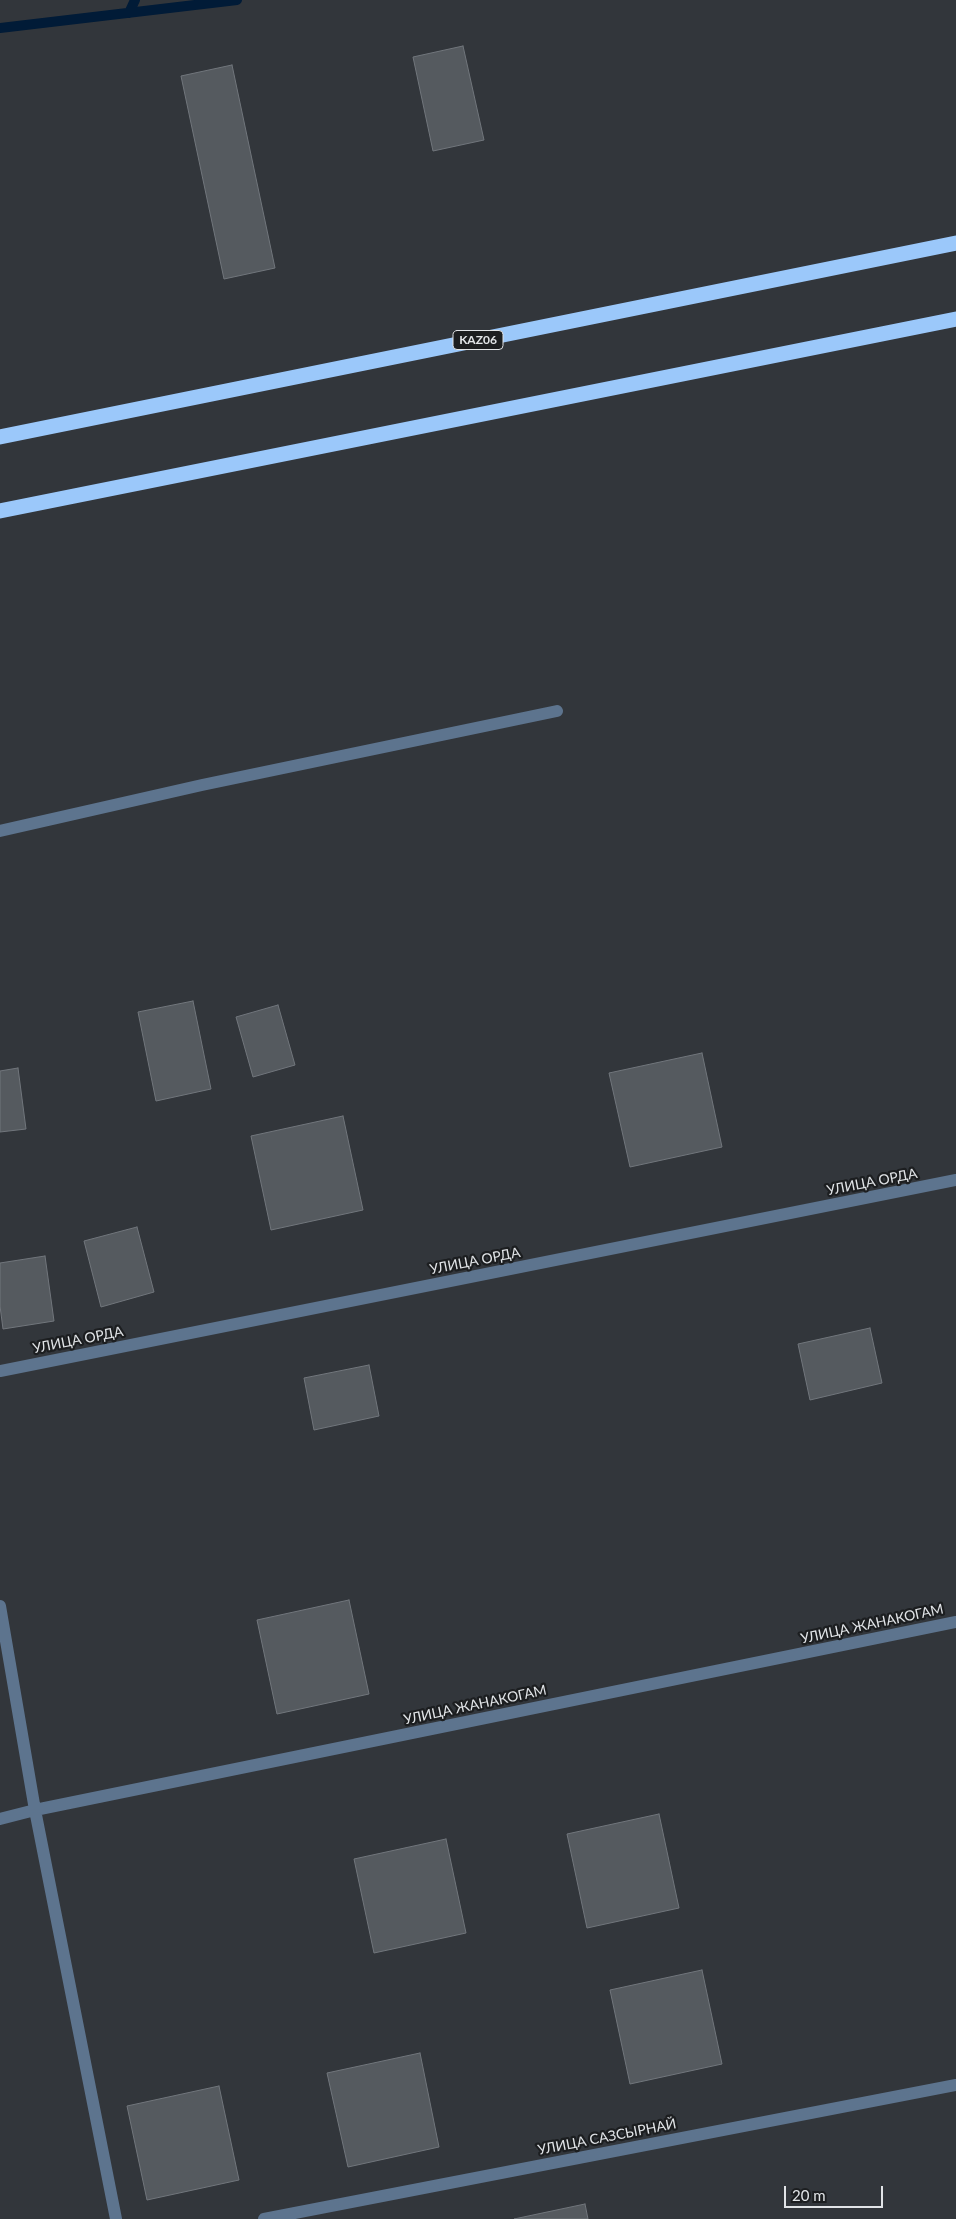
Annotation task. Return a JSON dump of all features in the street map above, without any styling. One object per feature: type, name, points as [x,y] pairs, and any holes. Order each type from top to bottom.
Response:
[{"type":"highway","name":"KАZ06","points":[[0,436],[956,243]]},
{"type":"highway","points":[[0,512],[956,319]]},
{"type":"street","points":[[0,831],[202,785],[557,711]]},
{"type":"street","name":"УЛИЦА ОРДА","points":[[0,1371],[956,1180]]},
{"type":"street","points":[[0,1606],[35,1810],[116,2219]]},
{"type":"street","name":"УЛИЦА ЖАНАКОГАМ","points":[[0,1819],[35,1810],[956,1622]]},
{"type":"street","name":"УЛИЦА САЗСЫРНАЙ","points":[[264,2219],[956,2085]]},
{"type":"building","points":[[463,46],[484,140],[433,151],[413,57]]},
{"type":"building","points":[[232,65],[275,268],[224,279],[181,76]]},
{"type":"building","points":[[193,1001],[211,1089],[156,1101],[138,1012]]},
{"type":"building","points":[[278,1005],[295,1065],[253,1077],[236,1017]]},
{"type":"building","points":[[702,1053],[722,1147],[630,1167],[609,1073]]},
{"type":"building","points":[[18,1068],[26,1129],[0,1132],[0,1071]]},
{"type":"building","points":[[343,1116],[363,1210],[271,1230],[251,1136]]},
{"type":"building","points":[[137,1227],[154,1292],[101,1307],[84,1241]]},
{"type":"building","points":[[45,1256],[54,1321],[3,1329],[0,1306],[0,1263]]},
{"type":"building","points":[[870,1328],[882,1383],[810,1400],[798,1344]]},
{"type":"building","points":[[369,1365],[379,1416],[314,1430],[304,1378]]},
{"type":"building","points":[[349,1600],[369,1694],[277,1714],[257,1620]]},
{"type":"building","points":[[659,1814],[679,1908],[587,1928],[567,1834]]},
{"type":"building","points":[[446,1839],[466,1933],[374,1953],[354,1859]]},
{"type":"building","points":[[702,1970],[722,2064],[630,2084],[610,1990]]},
{"type":"building","points":[[420,2053],[439,2147],[348,2167],[327,2073]]},
{"type":"building","points":[[219,2086],[239,2180],[147,2200],[127,2106]]},
{"type":"building","points":[[585,2204],[588,2219],[514,2219]]},
{"type":"waterway","points":[[129,13],[135,0]]},
{"type":"waterway","points":[[0,28],[237,0]]}]
